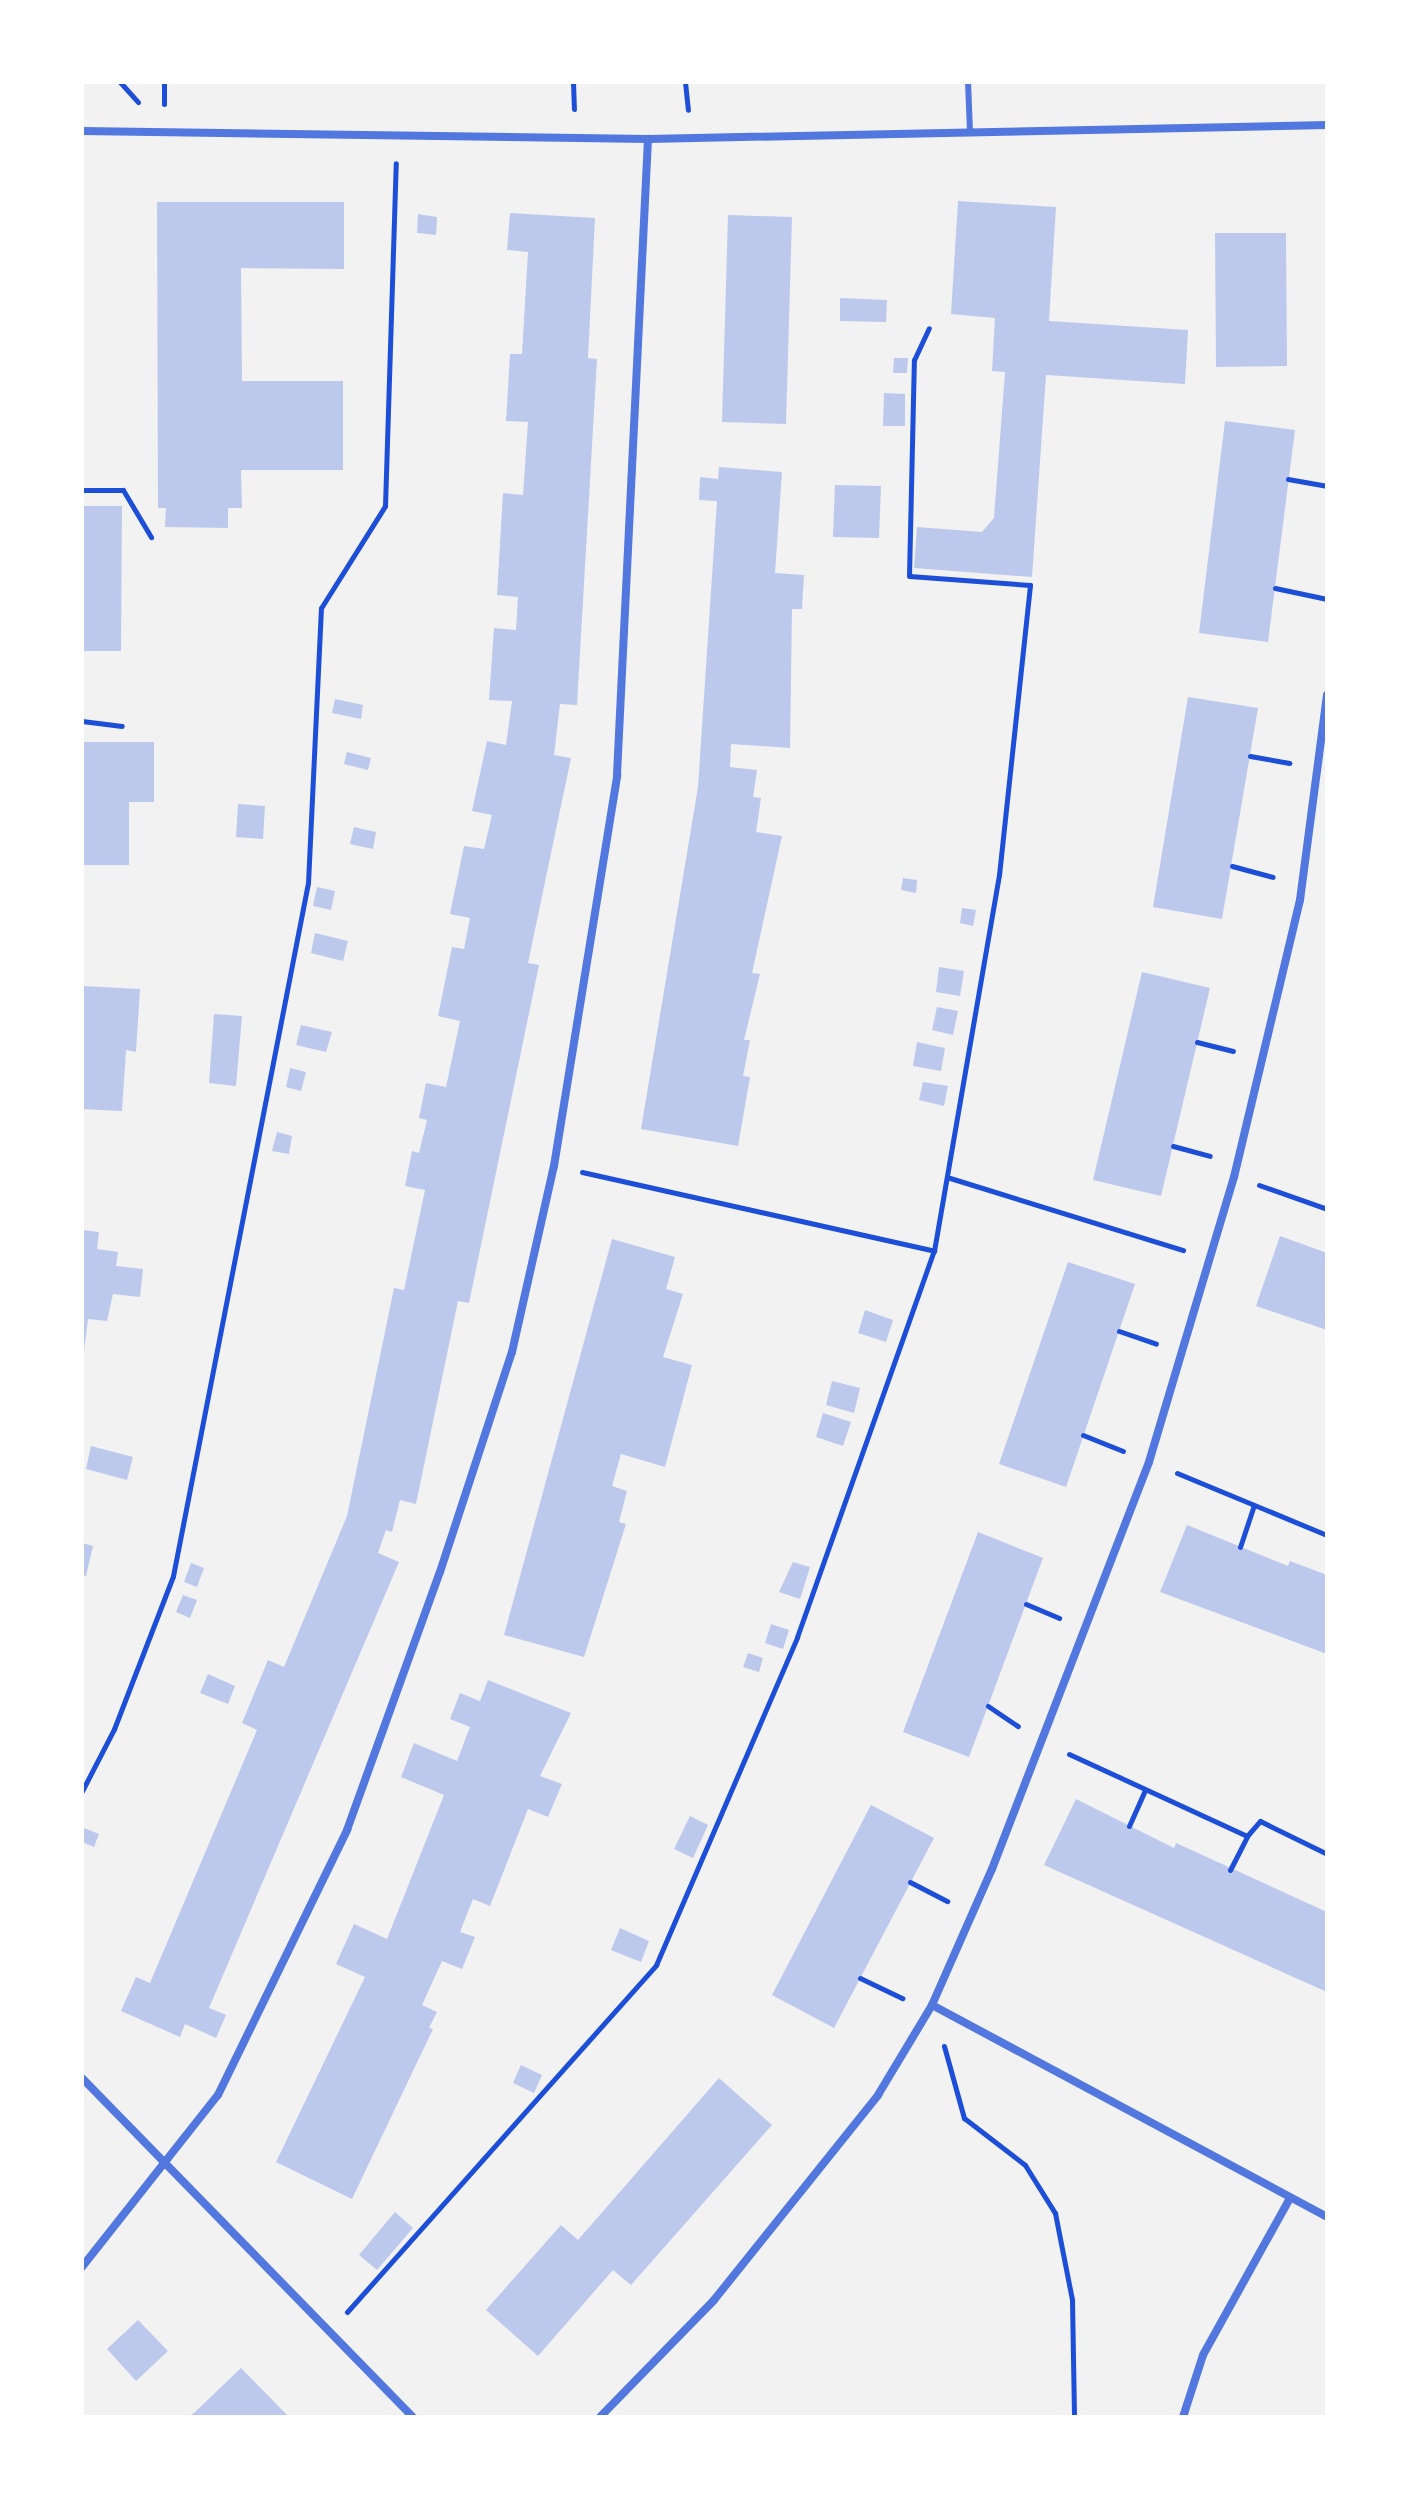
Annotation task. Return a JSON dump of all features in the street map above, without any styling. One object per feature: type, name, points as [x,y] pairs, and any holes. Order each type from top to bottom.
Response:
[{"type":"street","points":[[82,131],[396,138],[648,139],[1327,125]]},
{"type":"street","points":[[82,2267],[218,2095],[347,1830],[440,1572],[512,1352],[554,1166],[617,775],[648,139]]},
{"type":"street","points":[[600,2417],[714,2300],[803,2195],[878,2095],[932,2005],[973,1914],[1149,1462],[1211,1258],[1300,900],[1327,695]]},
{"type":"street","points":[[932,2005],[1327,2217]]},
{"type":"street","points":[[82,2078],[166,2160],[413,2417]]},
{"type":"street","points":[[1183,2417],[1203,2355],[1290,2198]]},
{"type":"lane","points":[[968,82],[970,132]]},
{"type":"path","points":[[164,91],[170,82]]},
{"type":"path","points":[[82,1791],[114,1729],[173,1576],[308,883],[321,608],[385,506],[396,138]]},
{"type":"path","points":[[330,2331],[656,1965],[797,1637],[934,1251],[950,1178],[999,875],[1030,585],[909,576],[914,360],[929,328]]},
{"type":"path","points":[[1288,479],[1327,486]]},
{"type":"path","points":[[82,490],[123,490],[151,537]]},
{"type":"path","points":[[1275,588],[1327,599]]},
{"type":"path","points":[[82,721],[122,726]]},
{"type":"path","points":[[1250,756],[1317,768]]},
{"type":"path","points":[[1197,1042],[1261,1059]]},
{"type":"path","points":[[554,1166],[934,1251]]},
{"type":"path","points":[[950,1178],[1211,1258]]},
{"type":"path","points":[[1083,1435],[1327,1535]]},
{"type":"path","points":[[1240,1547],[1254,1505]]},
{"type":"path","points":[[988,1706],[1042,1741],[1247,1836]]},
{"type":"path","points":[[1129,1826],[1145,1790]]},
{"type":"path","points":[[1230,1870],[1247,1836],[1260,1821],[1327,1854]]},
{"type":"path","points":[[910,1882],[973,1914]]},
{"type":"path","points":[[860,1978],[896,1996],[932,2005],[964,2118],[1025,2165],[1055,2213],[1072,2300],[1074,2417]]},
{"type":"building","points":[[958,201],[1056,207],[1049,321],[1188,330],[1185,384],[1046,375],[1032,577],[914,568],[917,527],[982,532],[994,518],[1005,372],[992,371],[995,318],[951,314]]},
{"type":"building","points":[[157,202],[344,202],[344,269],[241,268],[242,381],[343,381],[343,470],[241,470],[242,508],[228,508],[228,528],[165,527],[166,508],[158,508]]},
{"type":"building","points":[[510,213],[595,218],[588,358],[597,359],[577,705],[560,704],[554,755],[571,758],[528,963],[539,965],[469,1303],[458,1301],[416,1504],[400,1500],[392,1532],[386,1530],[378,1553],[399,1562],[209,2008],[226,2015],[216,2038],[185,2024],[180,2037],[121,2011],[136,1977],[150,1983],[257,1730],[242,1723],[268,1660],[284,1667],[347,1516],[394,1288],[404,1290],[425,1190],[405,1186],[412,1151],[419,1153],[427,1120],[419,1118],[426,1083],[446,1087],[460,1021],[438,1016],[452,947],[464,949],[470,918],[450,914],[464,846],[484,849],[492,815],[472,811],[487,741],[506,745],[512,701],[489,700],[494,628],[516,630],[518,597],[497,595],[503,493],[523,495],[528,422],[506,421],[510,354],[522,354],[528,252],[507,250]]},
{"type":"building","points":[[418,214],[437,217],[436,235],[417,233]]},
{"type":"building","points":[[728,215],[792,217],[786,424],[722,422]]},
{"type":"building","points":[[1215,233],[1286,233],[1287,366],[1216,367]]},
{"type":"building","points":[[840,298],[887,300],[886,322],[840,321]]},
{"type":"building","points":[[894,358],[908,358],[907,373],[893,373]]},
{"type":"building","points":[[884,393],[905,394],[905,426],[883,426]]},
{"type":"building","points":[[1225,421],[1295,430],[1268,642],[1199,633]]},
{"type":"building","points":[[719,467],[782,472],[775,573],[804,575],[802,609],[792,609],[790,748],[731,744],[730,767],[757,770],[753,797],[761,798],[756,832],[782,836],[752,973],[760,974],[744,1040],[750,1040],[743,1076],[750,1077],[738,1146],[641,1129],[698,787],[717,501],[699,500],[700,477],[718,479]]},
{"type":"building","points":[[835,485],[881,486],[879,538],[833,537]]},
{"type":"building","points":[[82,506],[122,506],[121,651],[82,651]]},
{"type":"building","points":[[1188,697],[1258,708],[1222,919],[1153,907]]},
{"type":"building","points":[[335,699],[363,705],[361,719],[332,713]]},
{"type":"building","points":[[82,742],[154,742],[154,802],[129,802],[129,865],[82,865]]},
{"type":"building","points":[[347,752],[371,758],[368,770],[344,764]]},
{"type":"building","points":[[238,804],[265,806],[263,839],[236,837]]},
{"type":"building","points":[[354,827],[376,832],[373,849],[350,844]]},
{"type":"building","points":[[903,878],[917,880],[916,893],[901,890]]},
{"type":"building","points":[[317,887],[335,891],[331,910],[313,906]]},
{"type":"building","points":[[962,908],[976,910],[973,926],[960,923]]},
{"type":"building","points":[[315,933],[348,941],[343,961],[311,953]]},
{"type":"building","points":[[939,967],[964,971],[960,996],[936,992]]},
{"type":"building","points":[[1142,972],[1210,988],[1161,1196],[1093,1180]]},
{"type":"building","points":[[82,986],[140,989],[136,1052],[126,1050],[122,1111],[82,1109]]},
{"type":"building","points":[[937,1007],[958,1011],[953,1035],[932,1030]]},
{"type":"building","points":[[214,1014],[242,1016],[236,1086],[209,1083]]},
{"type":"building","points":[[301,1025],[332,1032],[326,1052],[296,1045]]},
{"type":"building","points":[[917,1042],[945,1048],[941,1071],[913,1066]]},
{"type":"building","points":[[290,1068],[306,1072],[301,1091],[286,1087]]},
{"type":"building","points":[[923,1082],[948,1086],[944,1106],[919,1100]]},
{"type":"building","points":[[277,1132],[292,1136],[289,1154],[272,1151]]},
{"type":"building","points":[[82,1230],[99,1232],[97,1249],[118,1252],[116,1266],[143,1269],[140,1297],[113,1294],[107,1321],[88,1319],[84,1351]]},
{"type":"building","points":[[1280,1236],[1327,1253],[1327,1330],[1256,1306]]},
{"type":"building","points":[[612,1239],[675,1257],[666,1289],[683,1294],[663,1357],[692,1365],[665,1467],[621,1454],[612,1486],[627,1491],[619,1522],[626,1524],[584,1657],[504,1635]]},
{"type":"building","points":[[1068,1262],[1135,1284],[1066,1487],[999,1464]]},
{"type":"building","points":[[865,1310],[893,1320],[886,1342],[858,1333]]},
{"type":"building","points":[[832,1381],[860,1388],[854,1413],[826,1405]]},
{"type":"building","points":[[823,1413],[851,1422],[843,1446],[816,1437]]},
{"type":"building","points":[[91,1446],[133,1457],[127,1480],[86,1469]]},
{"type":"building","points":[[1187,1525],[1288,1566],[1290,1561],[1327,1575],[1327,1654],[1160,1592]]},
{"type":"building","points":[[978,1532],[1043,1558],[969,1757],[903,1732]]},
{"type":"building","points":[[82,1543],[93,1546],[86,1576],[82,1575]]},
{"type":"building","points":[[793,1562],[810,1567],[800,1599],[779,1592]]},
{"type":"building","points":[[191,1563],[204,1568],[197,1587],[184,1582]]},
{"type":"building","points":[[183,1595],[197,1600],[190,1618],[176,1612]]},
{"type":"building","points":[[771,1624],[789,1630],[783,1649],[765,1643]]},
{"type":"building","points":[[748,1653],[763,1658],[759,1672],[743,1667]]},
{"type":"building","points":[[208,1674],[235,1686],[228,1704],[200,1693]]},
{"type":"building","points":[[488,1680],[571,1713],[540,1776],[562,1784],[548,1817],[528,1809],[490,1906],[473,1899],[460,1932],[475,1937],[462,1969],[442,1961],[422,2005],[437,2012],[429,2028],[433,2029],[352,2199],[276,2162],[365,1977],[336,1964],[354,1924],[387,1939],[444,1795],[401,1777],[414,1743],[457,1761],[470,1727],[450,1719],[460,1693],[480,1701]]},
{"type":"building","points":[[1076,1799],[1174,1848],[1176,1843],[1327,1912],[1327,1992],[1044,1865]]},
{"type":"building","points":[[871,1805],[934,1838],[834,2028],[772,1995]]},
{"type":"building","points":[[690,1816],[708,1825],[693,1858],[674,1849]]},
{"type":"building","points":[[84,1828],[99,1834],[94,1847],[82,1842]]},
{"type":"building","points":[[620,1928],[649,1941],[641,1962],[611,1950]]},
{"type":"building","points":[[521,2065],[542,2075],[534,2093],[513,2083]]},
{"type":"building","points":[[719,2078],[772,2125],[631,2285],[613,2270],[538,2356],[486,2310],[561,2225],[578,2240]]},
{"type":"building","points":[[395,2212],[413,2228],[377,2270],[359,2255]]},
{"type":"building","points":[[138,2320],[168,2351],[136,2381],[107,2349]]},
{"type":"building","points":[[241,2368],[289,2417],[189,2417],[195,2412]]}]
